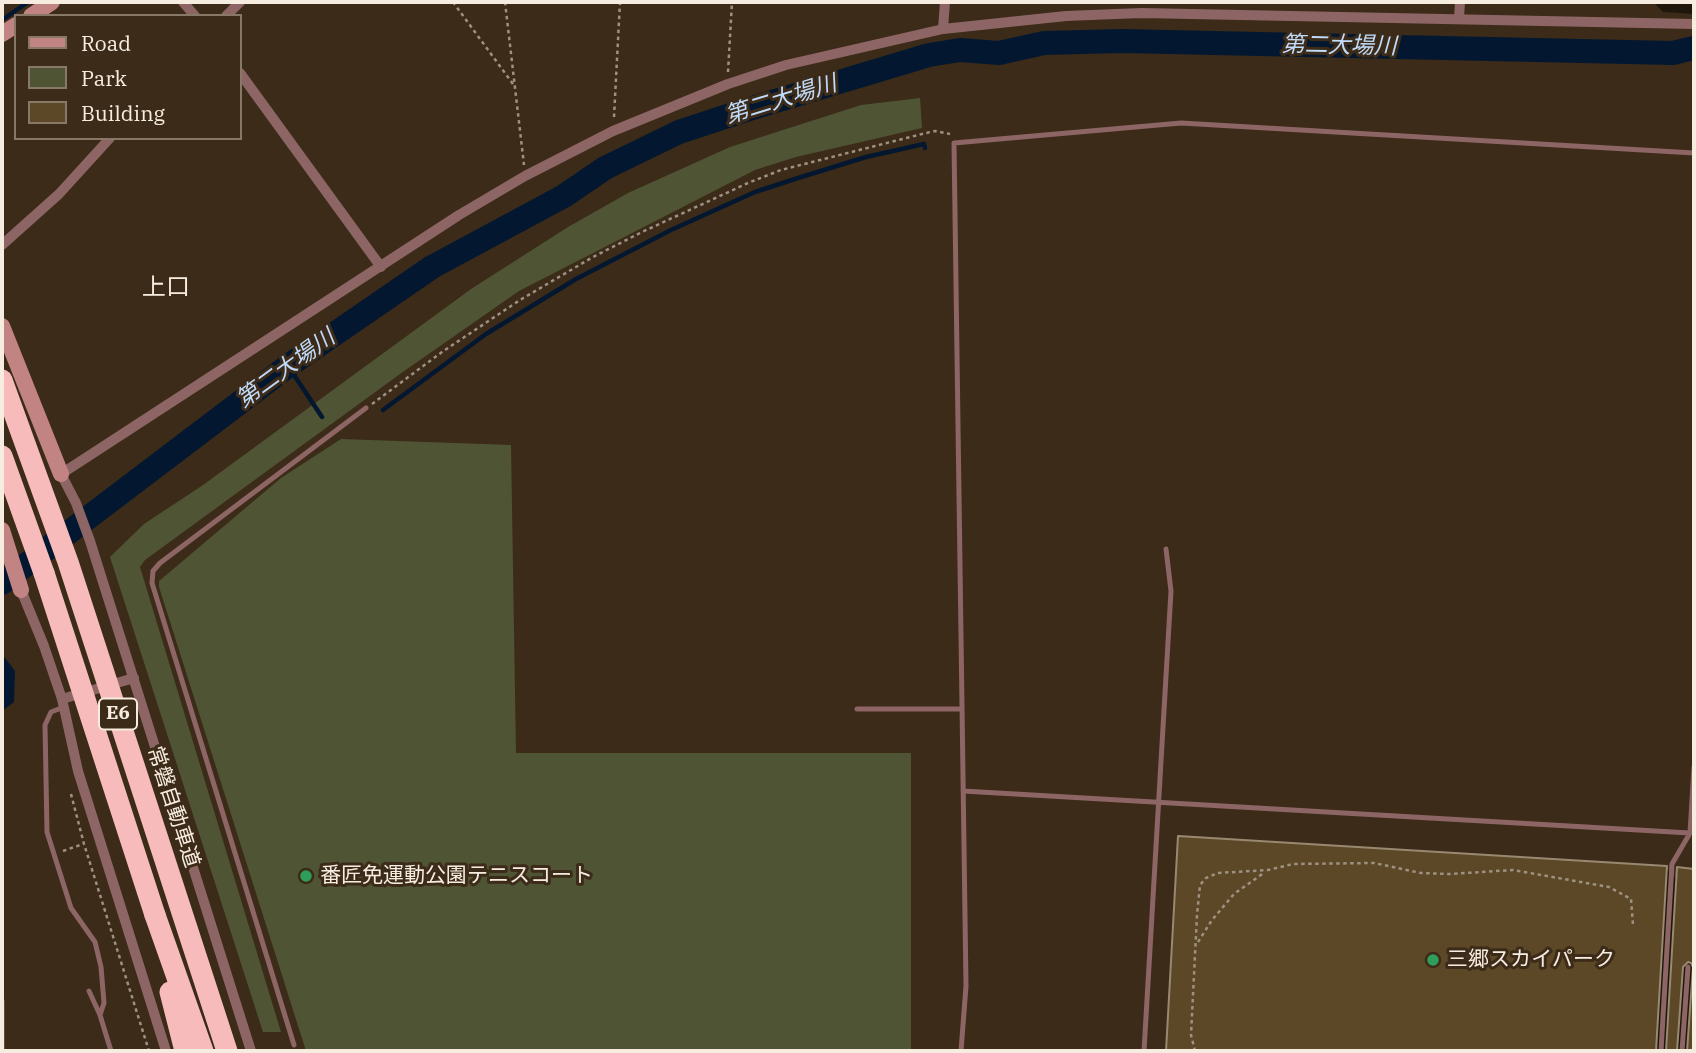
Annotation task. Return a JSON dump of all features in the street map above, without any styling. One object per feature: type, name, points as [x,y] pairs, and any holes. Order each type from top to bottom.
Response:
[{"type":"highway","name":"常磐自動車道","points":[[2,380],[68,562],[227,1051]]},
{"type":"highway","name":"E6","points":[[2,456],[203,1051]]},
{"type":"highway","points":[[155,915],[178,1031],[185,1051]]},
{"type":"street","points":[[34,14],[52,2]]},
{"type":"street","points":[[943,29],[945,2]]},
{"type":"street","points":[[1459,18],[1460,2]]},
{"type":"street","points":[[61,474],[459,215],[525,176],[613,131],[728,84],[821,56],[943,29],[1066,16],[1141,13],[1694,24]]},
{"type":"street","points":[[242,76],[380,267]]},
{"type":"street","points":[[2,245],[59,194],[108,140]]},
{"type":"street","points":[[2,326],[90,541],[251,1049],[218,1051]]},
{"type":"street","points":[[2,399],[28,389]]},
{"type":"street","points":[[4,538],[63,703],[78,771],[166,1051]]},
{"type":"street","points":[[63,703],[134,678]]},
{"type":"lane","points":[[961,1051],[966,986],[954,143],[1181,123],[1694,153]]},
{"type":"lane","points":[[293,1045],[152,583],[153,571],[366,408]]},
{"type":"lane","points":[[1144,1051],[1171,591],[1166,549]]},
{"type":"lane","points":[[63,703],[51,712],[45,725],[47,832],[72,908],[95,942],[102,967],[104,1003],[100,1015]]},
{"type":"lane","points":[[857,709],[962,709]]},
{"type":"lane","points":[[1661,1051],[1672,864],[1690,833],[1694,767]]},
{"type":"lane","points":[[963,791],[1690,833]]},
{"type":"lane","points":[[1682,1051],[1688,967]]},
{"type":"lane","points":[[89,990],[111,1051]]},
{"type":"lane","points":[[2,1001],[2,1051]]},
{"type":"path","points":[[453,2],[515,87]]},
{"type":"path","points":[[505,2],[525,176]]},
{"type":"path","points":[[613,131],[620,2]]},
{"type":"path","points":[[728,84],[732,2]]},
{"type":"path","points":[[366,408],[442,352],[520,300],[642,232],[781,170],[935,131],[955,135]]},
{"type":"path","points":[[71,792],[84,844],[149,1051]]},
{"type":"path","points":[[60,852],[84,844]]},
{"type":"path","points":[[1195,1051],[1191,1035],[1200,885],[1206,878],[1218,873],[1268,870],[1293,864],[1374,863],[1421,873],[1513,870],[1609,887],[1631,900],[1633,925]]},
{"type":"path","points":[[1197,944],[1212,919],[1234,894],[1268,870]]},
{"type":"green space","points":[[920,98],[922,128],[796,157],[755,170],[519,291],[400,374],[145,560],[140,567],[281,1032],[263,1032],[110,557],[144,524],[203,485],[471,289],[568,227],[628,193],[730,147],[861,105]]},
{"type":"green space","points":[[341,439],[511,445],[516,753],[911,753],[911,1051],[306,1051],[159,581],[281,478]]},
{"type":"water","points":[[2,654],[15,671],[14,702],[2,711]]},
{"type":"building","name":"三郷スカイパーク","points":[[1178,836],[1667,866],[1656,1051],[1166,1051]]},
{"type":"building","points":[[1677,867],[1694,869],[1694,1051],[1687,1051],[1693,967],[1688,962],[1683,967],[1677,1051],[1666,1051]]},
{"type":"waterway","points":[[2,20],[28,2]]},
{"type":"waterway","name":"第二大場川","points":[[2,583],[288,366],[432,267],[564,196],[605,168],[679,132],[749,109],[929,55],[960,50],[999,53],[1044,43],[1122,41],[1673,53],[1694,48]]},
{"type":"waterway","points":[[383,410],[486,334],[576,279],[671,230],[755,192],[798,178],[866,157],[924,144],[925,148]]},
{"type":"waterway","points":[[288,366],[322,417]]},
{"type":"place","name":"番匠免運動公園テニスコート","points":[[306,876]]},
{"type":"place","name":"三郷スカイパーク","points":[[1433,960]]},
{"type":"district","name":"上口","points":[[166,288]]}]
